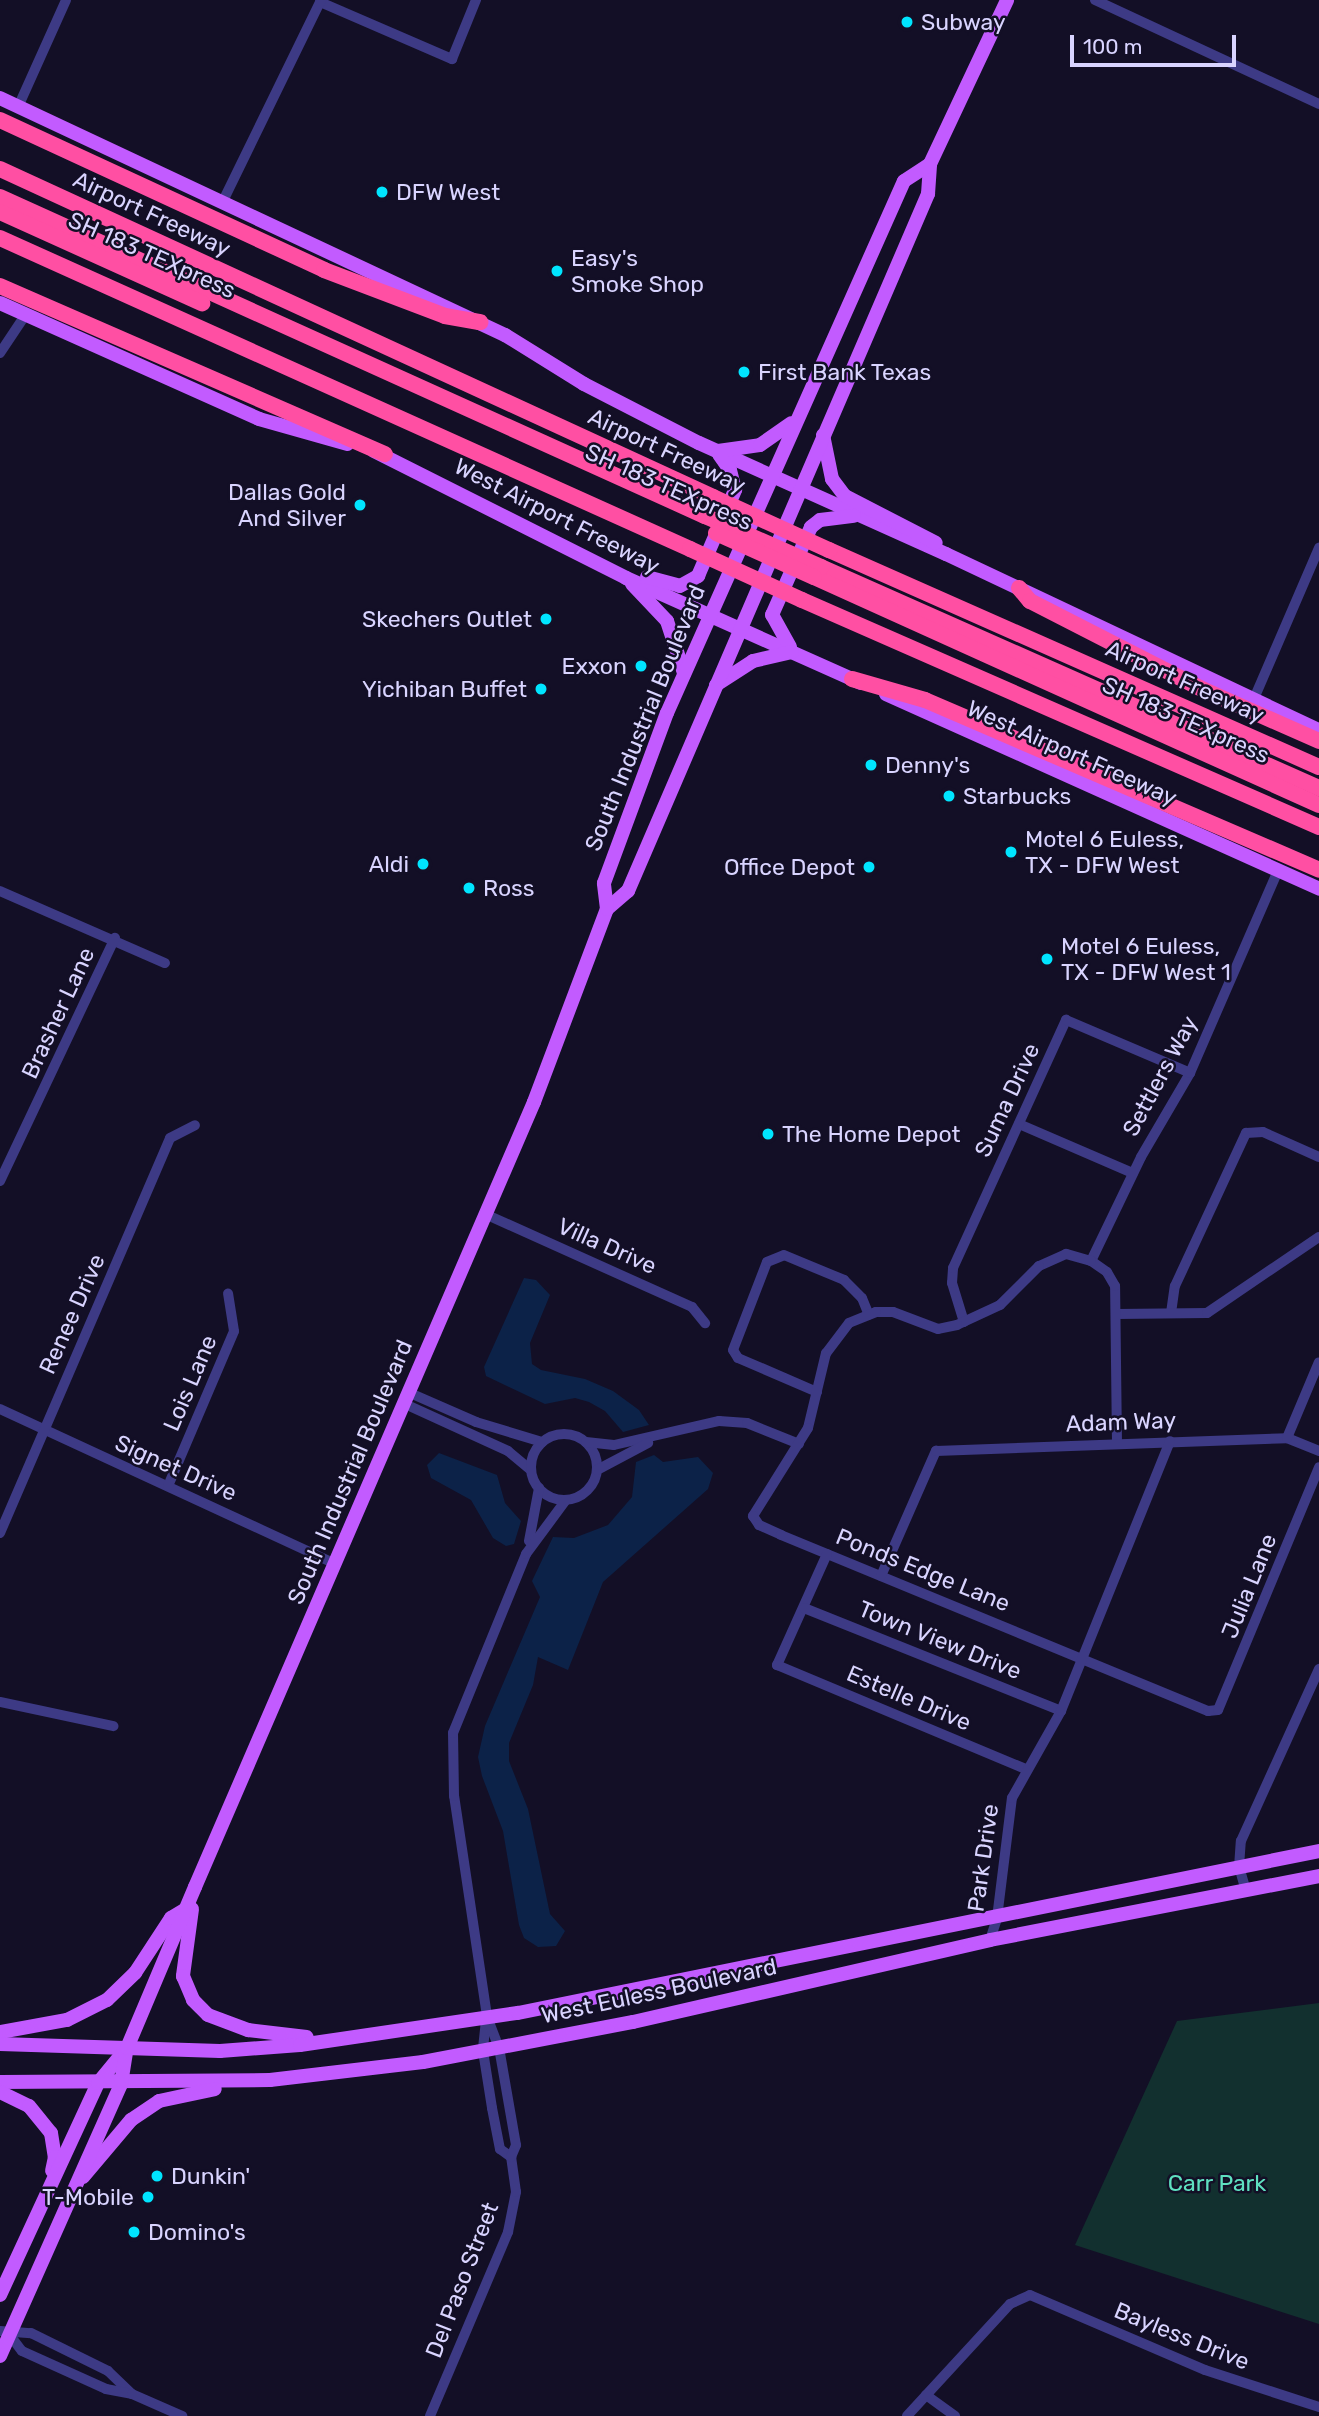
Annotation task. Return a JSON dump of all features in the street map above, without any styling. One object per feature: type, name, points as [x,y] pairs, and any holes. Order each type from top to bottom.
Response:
[{"type":"highway","points":[[0,120],[324,270],[445,316],[480,322]]},
{"type":"highway","name":"Airport Freeway","points":[[0,169],[829,550],[1319,767]]},
{"type":"highway","name":"SH 183 TEXpress","points":[[0,197],[703,521]]},
{"type":"highway","name":"SH 183 TEXpress","points":[[0,212],[818,572],[1319,788]]},
{"type":"highway","points":[[0,239],[802,600],[1319,827]]},
{"type":"highway","points":[[0,279],[385,454]]},
{"type":"highway","points":[[0,286],[174,360]]},
{"type":"highway","name":"SH 183 TEXpress","points":[[818,572],[1319,805]]},
{"type":"highway","points":[[1019,588],[1030,601],[1076,625],[1214,695],[1319,741]]},
{"type":"highway","points":[[852,679],[925,700],[1319,870]]},
{"type":"main road","points":[[930,164],[1007,0]]},
{"type":"main road","name":"Airport Freeway","points":[[0,98],[480,322],[628,409],[799,490]]},
{"type":"main road","name":"South Industrial Boulevard","points":[[0,2356],[5,2333],[121,2084],[127,2048],[539,1090],[607,909],[604,883],[709,614],[904,181],[930,164]]},
{"type":"main road","name":"South Industrial Boulevard","points":[[607,909],[628,891],[738,627],[928,194],[930,164]]},
{"type":"main road","name":"West Airport Freeway","points":[[2,308],[26,314],[259,419],[385,454],[626,578],[1319,889]]},
{"type":"main road","points":[[612,570],[636,572],[661,583],[692,583],[735,490],[730,470],[717,451],[760,445],[796,419]]},
{"type":"main road","points":[[823,434],[832,479],[845,496],[929,536],[946,554]]},
{"type":"main road","points":[[799,490],[946,554],[1319,730]]},
{"type":"main road","points":[[713,688],[753,661],[793,652],[779,634],[772,615],[811,527],[820,520],[859,516]]},
{"type":"main road","points":[[626,578],[667,621],[684,673]]},
{"type":"main road","name":"West Euless Boulevard","points":[[0,2044],[220,2051],[344,2038],[487,2016],[997,1918],[1319,1851]]},
{"type":"main road","name":"West Euless Boulevard","points":[[0,2082],[121,2084],[270,2080],[482,2051],[990,1940],[1319,1876]]},
{"type":"main road","points":[[195,1887],[183,1976],[193,2000],[208,2015],[248,2030],[344,2038]]},
{"type":"main road","points":[[0,2032],[67,2020],[107,2000],[135,1973],[171,1918],[186,1909]]},
{"type":"main road","name":"South Industrial Boulevard","points":[[0,2295],[98,2083],[127,2048]]},
{"type":"main road","points":[[65,2200],[131,2120],[159,2101],[270,2080]]},
{"type":"main road","points":[[0,2092],[29,2106],[51,2133],[55,2157],[45,2202]]},
{"type":"street","points":[[18,107],[66,0]]},
{"type":"street","points":[[223,201],[320,1],[452,58],[476,0]]},
{"type":"street","points":[[1095,0],[1319,104]]},
{"type":"street","points":[[0,353],[26,314]]},
{"type":"street","points":[[1254,701],[1319,548]]},
{"type":"street","name":"Settlers Way","points":[[1091,1261],[1133,1173],[1190,1073],[1278,871]]},
{"type":"street","points":[[0,891],[115,938],[165,962]]},
{"type":"street","name":"Brasher Lane","points":[[0,1181],[115,938]]},
{"type":"street","name":"Suma Drive","points":[[964,1322],[951,1283],[953,1268],[1066,1020],[1190,1073]]},
{"type":"street","points":[[1019,1124],[1133,1173]]},
{"type":"street","name":"Renee Drive","points":[[0,1533],[170,1138],[195,1125]]},
{"type":"street","points":[[1171,1313],[1175,1286],[1246,1133],[1263,1132],[1319,1157]]},
{"type":"street","name":"Villa Drive","points":[[485,1214],[692,1307],[705,1323]]},
{"type":"street","points":[[1117,1314],[1207,1313],[1319,1237]]},
{"type":"street","points":[[407,1399],[542,1442],[559,1434],[586,1442],[614,1445],[657,1438],[719,1421],[747,1423],[799,1444],[811,1419],[832,1341],[849,1323],[869,1315],[892,1312],[938,1329],[964,1322],[1000,1305],[1027,1276],[1052,1257],[1066,1254],[1091,1261],[1107,1272],[1115,1286],[1117,1443]]},
{"type":"street","points":[[817,1392],[738,1359],[733,1350],[733,1342],[772,1258],[784,1255],[844,1280],[862,1298],[869,1315]]},
{"type":"street","name":"Lois Lane","points":[[168,1486],[234,1331],[228,1293]]},
{"type":"street","points":[[1319,1362],[1287,1438],[1319,1451]]},
{"type":"street","points":[[407,1399],[509,1451],[531,1470],[539,1488],[537,1515],[526,1554]]},
{"type":"street","name":"Signet Drive","points":[[0,1409],[335,1564]]},
{"type":"street","points":[[526,1554],[566,1500],[590,1488],[597,1470],[657,1438]]},
{"type":"street","name":"Adam Way","points":[[881,1576],[936,1451],[1287,1438]]},
{"type":"street","name":"Park Drive","points":[[990,1940],[997,1918],[1009,1814],[1026,1769],[1038,1759],[1061,1711],[1170,1441]]},
{"type":"street","points":[[531,1470],[542,1442]]},
{"type":"street","points":[[586,1442],[597,1470]]},
{"type":"street","name":"Ponds Edge Lane","points":[[799,1444],[753,1516],[759,1525],[1208,1711]]},
{"type":"street","name":"Julia Lane","points":[[1208,1711],[1218,1710],[1225,1700],[1319,1467]]},
{"type":"street","points":[[539,1488],[566,1500]]},
{"type":"street","name":"Del Paso Street","points":[[430,2416],[508,2232],[516,2192],[510,2157],[516,2145],[499,2048],[487,2016],[454,1796],[453,1733],[460,1709],[526,1554]]},
{"type":"street","points":[[804,1608],[827,1554]]},
{"type":"street","name":"Estelle Drive","points":[[804,1608],[777,1665],[1026,1769]]},
{"type":"street","name":"Town View Drive","points":[[804,1608],[1061,1711]]},
{"type":"street","points":[[1246,1891],[1239,1867],[1241,1841],[1303,1695],[1319,1669]]},
{"type":"street","points":[[0,1702],[113,1726]]},
{"type":"street","name":"Del Paso Street","points":[[487,2016],[482,2051],[500,2150],[510,2157]]},
{"type":"street","name":"Bayless Drive","points":[[926,2395],[1010,2304],[1033,2296],[1205,2370],[1319,2407]]},
{"type":"street","points":[[5,2333],[32,2333],[108,2371],[132,2394]]},
{"type":"street","points":[[5,2333],[22,2351],[106,2389],[132,2394],[182,2416]]},
{"type":"street","points":[[907,2416],[926,2395],[955,2416]]},
{"type":"green space","name":"Carr Park","points":[[1319,2003],[1319,2324],[1075,2245],[1177,2021]]},
{"type":"water","points":[[524,1278],[536,1280],[550,1295],[530,1343],[532,1364],[541,1370],[585,1379],[613,1391],[639,1410],[649,1425],[623,1432],[605,1411],[589,1402],[575,1398],[545,1404],[486,1376],[484,1367]]},
{"type":"water","points":[[439,1453],[497,1475],[505,1503],[521,1521],[514,1544],[506,1546],[493,1538],[471,1500],[431,1478],[427,1465]]},
{"type":"water","points":[[654,1455],[663,1462],[698,1457],[713,1473],[708,1489],[603,1582],[568,1670],[538,1657],[533,1685],[509,1743],[509,1761],[528,1809],[550,1914],[565,1931],[556,1946],[538,1947],[524,1938],[519,1925],[503,1831],[482,1776],[478,1757],[485,1726],[540,1597],[532,1581],[553,1537],[574,1538],[608,1525],[632,1497],[636,1462]]},
{"type":"place","name":"Subway","points":[[907,22]]},
{"type":"place","name":"DFW West","points":[[382,192]]},
{"type":"place","name":"Easy's Smoke Shop","points":[[557,271]]},
{"type":"place","name":"First Bank Texas","points":[[744,372]]},
{"type":"place","name":"Dallas Gold And Silver","points":[[360,505]]},
{"type":"place","name":"Skechers Outlet","points":[[546,619]]},
{"type":"place","name":"Exxon","points":[[641,666]]},
{"type":"place","name":"Yichiban Buffet","points":[[541,689]]},
{"type":"place","name":"Denny's","points":[[871,765]]},
{"type":"place","name":"Starbucks","points":[[949,796]]},
{"type":"place","name":"Motel 6 Euless, TX - DFW West","points":[[1011,852]]},
{"type":"place","name":"Aldi","points":[[423,864]]},
{"type":"place","name":"Office Depot","points":[[869,867]]},
{"type":"place","name":"Ross","points":[[469,888]]},
{"type":"place","name":"Motel 6 Euless, TX - DFW West 1","points":[[1047,959]]},
{"type":"place","name":"The Home Depot","points":[[768,1134]]},
{"type":"place","name":"Dunkin'","points":[[157,2176]]},
{"type":"place","name":"T-Mobile","points":[[148,2197]]},
{"type":"place","name":"Domino's","points":[[134,2232]]}]
